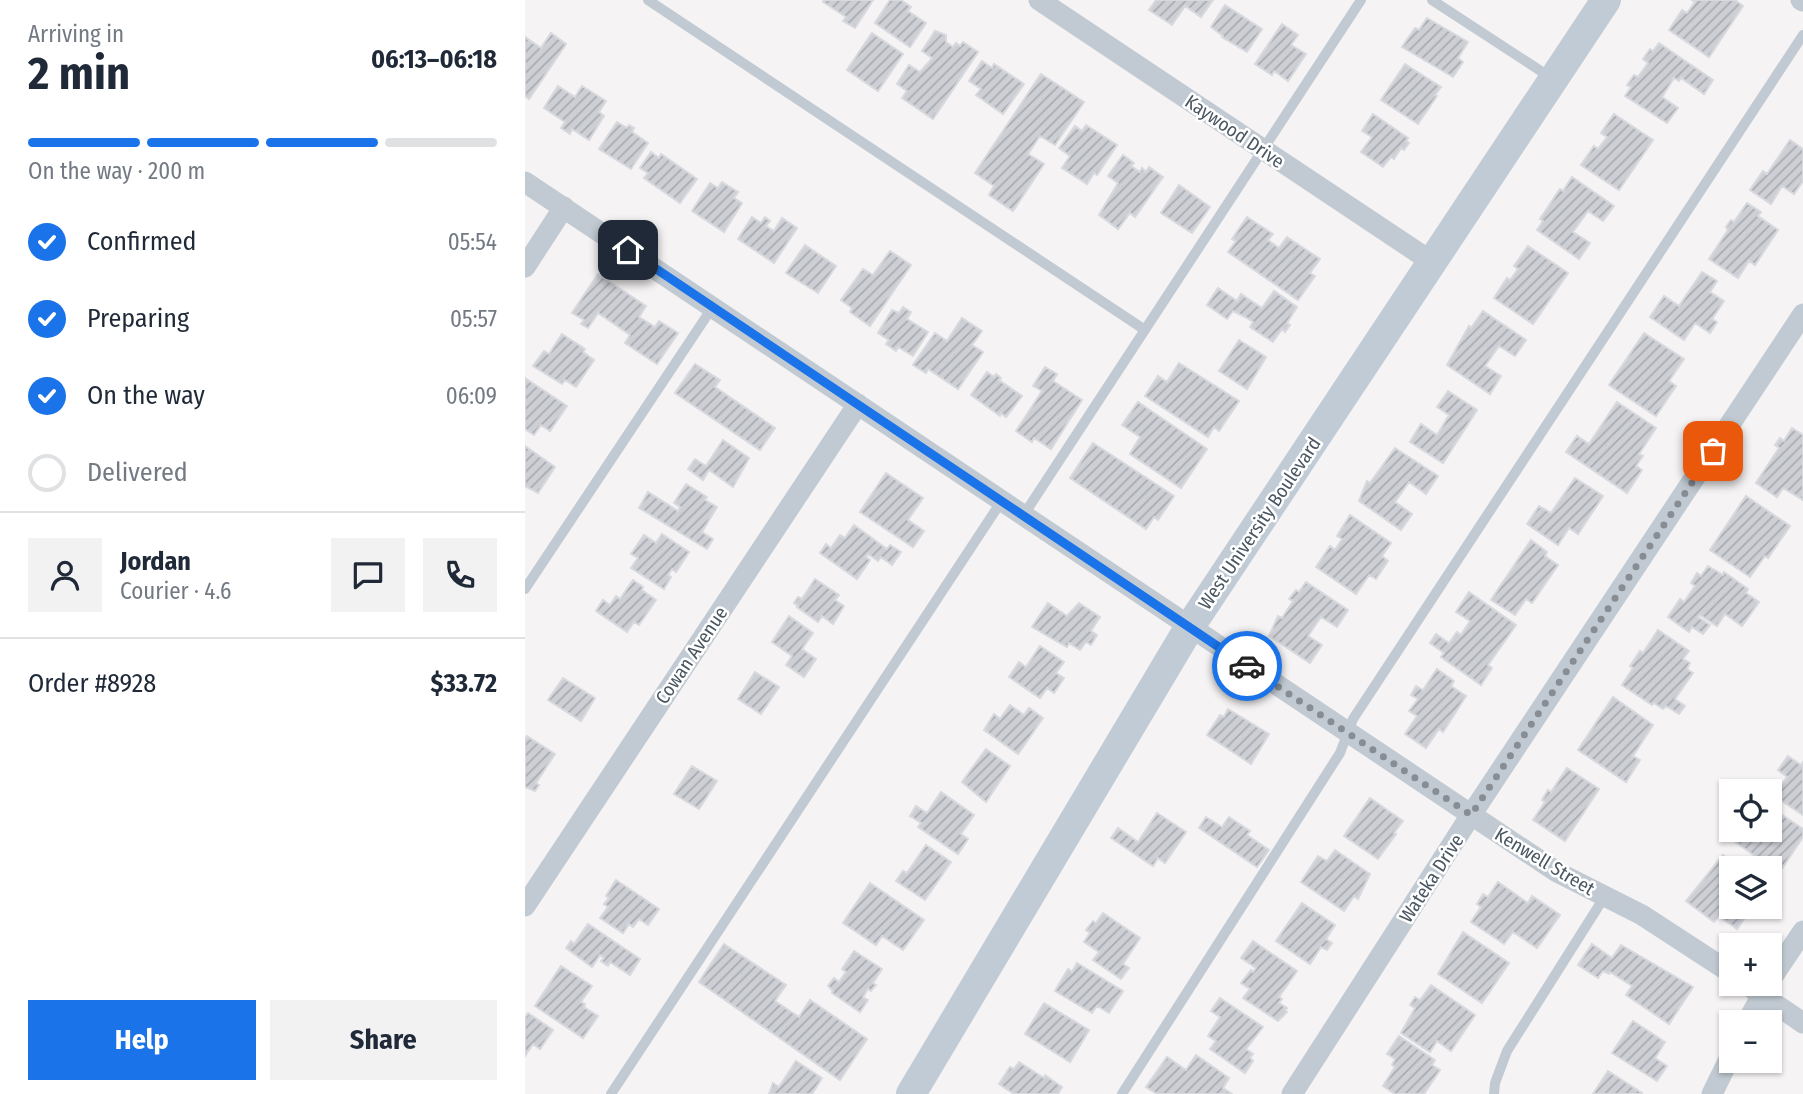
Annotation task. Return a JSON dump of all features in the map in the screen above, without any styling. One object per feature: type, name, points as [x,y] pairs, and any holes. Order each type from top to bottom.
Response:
[{"type":"street","name":"Kaywood Drive","points":[[1039,0],[1432,262]]},
{"type":"street","name":"West University Boulevard","points":[[911,1094],[1189,628],[1606,0]]},
{"type":"street","name":"Kenwell Street","points":[[525,182],[1557,872],[1677,936],[1719,965]]},
{"type":"street","points":[[525,267],[564,207]]},
{"type":"street","name":"Wateka Drive","points":[[1292,1094],[1471,815],[1803,314]]},
{"type":"street","name":"Cowan Avenue","points":[[525,906],[858,404]]},
{"type":"street","points":[[1782,958],[1803,931]]},
{"type":"street","points":[[1772,996],[1803,1023]]},
{"type":"street","points":[[1712,1094],[1722,1073]]},
{"type":"lane","points":[[648,0],[1145,330]]},
{"type":"lane","points":[[1023,517],[1361,0]]},
{"type":"lane","points":[[1432,0],[1554,79]]},
{"type":"lane","points":[[1122,1094],[1340,753],[1353,719],[1803,35]]},
{"type":"lane","points":[[525,589],[712,308]]},
{"type":"lane","points":[[611,1094],[1001,502]]},
{"type":"lane","points":[[1494,1094],[1495,1083],[1507,1051],[1605,896]]},
{"type":"building","points":[[873,0],[855,28],[843,21],[846,17],[823,2]]},
{"type":"building","points":[[890,0],[901,0],[911,7],[908,11],[926,23],[910,47],[875,23]]},
{"type":"building","points":[[1156,0],[1213,0],[1201,17],[1185,6],[1172,25],[1149,10]]},
{"type":"building","points":[[1692,0],[1735,0],[1743,6],[1709,57],[1669,30],[1682,10],[1687,13],[1695,2]]},
{"type":"building","points":[[1225,5],[1262,29],[1247,52],[1211,27]]},
{"type":"building","points":[[1427,18],[1468,42],[1458,58],[1463,62],[1453,77],[1402,47],[1415,28],[1419,30]]},
{"type":"building","points":[[1282,24],[1298,35],[1291,45],[1306,54],[1288,81],[1274,71],[1272,75],[1255,64]]},
{"type":"building","points":[[935,31],[946,35],[946,42],[953,47],[956,43],[960,46],[963,42],[978,52],[933,119],[902,98],[907,91],[897,84],[909,65],[920,72],[932,58],[922,51]]},
{"type":"building","points":[[551,33],[566,44],[529,99],[525,96],[525,37],[541,48]]},
{"type":"building","points":[[872,33],[903,54],[878,91],[847,70]]},
{"type":"building","points":[[1659,43],[1713,80],[1704,94],[1681,78],[1679,81],[1674,78],[1662,97],[1678,108],[1667,123],[1625,96],[1631,87],[1627,85],[1634,75],[1638,77],[1648,63],[1643,59],[1650,49],[1653,51]]},
{"type":"building","points":[[982,61],[992,68],[994,64],[1024,84],[1003,114],[976,95],[981,89],[969,81]]},
{"type":"building","points":[[1405,64],[1441,87],[1418,124],[1381,100]]},
{"type":"building","points":[[1041,74],[1084,102],[1055,145],[1040,136],[1028,154],[1044,164],[1013,211],[989,195],[994,186],[975,173]]},
{"type":"building","points":[[558,86],[575,97],[582,86],[606,101],[599,112],[604,116],[589,140],[572,129],[570,134],[561,128],[565,122],[544,108]]},
{"type":"building","points":[[1373,114],[1408,138],[1406,141],[1409,143],[1383,167],[1361,152],[1372,137],[1362,131]]},
{"type":"building","points":[[1614,114],[1653,140],[1619,190],[1581,165],[1594,146],[1598,149],[1607,137],[1601,133]]},
{"type":"building","points":[[617,122],[627,128],[629,125],[634,128],[632,132],[648,143],[631,169],[599,149]]},
{"type":"building","points":[[1086,125],[1117,145],[1097,175],[1094,173],[1087,184],[1062,168],[1070,156],[1059,148],[1075,126],[1082,131]]},
{"type":"building","points":[[1790,140],[1803,149],[1803,181],[1794,194],[1782,186],[1771,204],[1750,190],[1763,171],[1767,174]]},
{"type":"building","points":[[651,152],[659,158],[661,154],[697,179],[680,203],[644,178],[648,173],[640,168]]},
{"type":"building","points":[[1123,155],[1134,163],[1131,166],[1140,172],[1142,168],[1146,172],[1149,167],[1163,177],[1135,217],[1130,213],[1118,229],[1099,215],[1118,183],[1108,176]]},
{"type":"building","points":[[1572,177],[1614,206],[1603,221],[1588,211],[1573,232],[1590,243],[1579,259],[1537,230],[1543,221],[1540,219],[1560,189],[1563,191]]},
{"type":"building","points":[[722,182],[738,192],[734,198],[742,203],[724,232],[692,211],[710,183],[718,188]]},
{"type":"building","points":[[1179,185],[1210,207],[1192,233],[1161,213]]},
{"type":"building","points":[[1747,203],[1761,212],[1758,216],[1778,230],[1755,265],[1749,261],[1738,278],[1709,259],[1728,230],[1726,227],[1731,220],[1734,222]]},
{"type":"building","points":[[752,217],[761,223],[765,217],[770,221],[766,226],[774,231],[782,218],[797,228],[774,263],[738,239]]},
{"type":"building","points":[[1247,217],[1273,234],[1268,240],[1279,248],[1287,237],[1320,259],[1310,273],[1315,276],[1298,300],[1228,252],[1236,241],[1232,239]]},
{"type":"building","points":[[805,245],[836,266],[818,293],[786,273]]},
{"type":"building","points":[[1528,246],[1568,273],[1533,324],[1494,298],[1507,278],[1510,280],[1518,269],[1514,266]]},
{"type":"building","points":[[890,251],[911,265],[870,326],[850,312],[852,308],[841,300],[863,269],[873,275]]},
{"type":"building","points":[[1702,272],[1717,281],[1710,292],[1724,301],[1712,319],[1717,322],[1710,333],[1695,323],[1684,340],[1650,317],[1664,296],[1679,306]]},
{"type":"building","points":[[598,274],[646,306],[639,317],[655,327],[659,321],[678,333],[657,364],[625,343],[630,335],[598,313],[588,328],[581,324],[584,320],[572,313]]},
{"type":"building","points":[[1218,288],[1237,301],[1241,294],[1262,308],[1274,291],[1297,307],[1287,323],[1290,325],[1285,332],[1282,329],[1273,342],[1250,327],[1253,322],[1247,318],[1233,311],[1227,319],[1207,305]]},
{"type":"building","points":[[903,307],[911,312],[907,319],[928,332],[913,356],[898,347],[896,351],[886,344],[889,340],[878,333],[892,310],[899,313]]},
{"type":"building","points":[[1483,311],[1526,340],[1515,356],[1499,346],[1485,366],[1501,376],[1490,394],[1447,365],[1469,326],[1471,328]]},
{"type":"building","points":[[962,318],[982,331],[972,345],[983,352],[958,389],[928,369],[926,373],[913,365],[935,333],[947,341]]},
{"type":"building","points":[[1644,333],[1684,359],[1669,381],[1676,386],[1656,416],[1609,385]]},
{"type":"building","points":[[562,334],[585,349],[583,352],[594,360],[576,387],[565,380],[562,384],[533,366],[544,351],[549,354]]},
{"type":"building","points":[[1239,340],[1266,357],[1247,389],[1219,371]]},
{"type":"building","points":[[1179,363],[1239,401],[1219,431],[1214,427],[1208,437],[1145,396],[1158,376],[1167,382]]},
{"type":"building","points":[[695,364],[720,380],[715,387],[775,428],[760,450],[675,393]]},
{"type":"building","points":[[1045,367],[1057,374],[1053,381],[1082,400],[1051,449],[1034,438],[1032,442],[1016,431],[1042,391],[1033,386]]},
{"type":"building","points":[[987,372],[994,377],[996,374],[1001,378],[999,380],[1022,396],[1006,417],[1001,413],[1000,416],[971,395]]},
{"type":"building","points":[[525,378],[567,406],[550,431],[541,425],[534,435],[525,429]]},
{"type":"building","points":[[1448,391],[1477,410],[1443,463],[1410,442],[1421,424],[1437,435],[1449,415],[1437,407]]},
{"type":"building","points":[[1138,402],[1207,449],[1181,488],[1130,454],[1140,437],[1122,425]]},
{"type":"building","points":[[1617,402],[1656,428],[1639,454],[1643,456],[1636,466],[1642,470],[1627,493],[1566,452],[1577,436],[1589,444]]},
{"type":"building","points":[[1792,428],[1803,435],[1803,500],[1783,488],[1777,497],[1756,483],[1779,448],[1775,445],[1780,438],[1784,441]]},
{"type":"building","points":[[723,440],[749,458],[733,487],[709,470],[703,480],[688,469],[695,459],[706,466]]},
{"type":"building","points":[[1093,443],[1174,496],[1158,520],[1154,517],[1146,529],[1070,478]]},
{"type":"building","points":[[525,446],[555,467],[538,493],[525,486]]},
{"type":"building","points":[[1395,448],[1438,476],[1426,494],[1409,482],[1395,502],[1412,514],[1401,530],[1359,501],[1367,481],[1370,483]]},
{"type":"building","points":[[886,473],[923,498],[908,520],[924,531],[913,547],[860,512]]},
{"type":"building","points":[[1575,478],[1603,496],[1578,534],[1569,528],[1558,545],[1527,524],[1539,506],[1551,513]]},
{"type":"building","points":[[686,484],[717,507],[702,532],[713,539],[707,549],[639,508],[648,492],[678,511],[680,507],[674,503]]},
{"type":"building","points":[[1746,496],[1790,526],[1768,558],[1765,556],[1750,577],[1710,550]]},
{"type":"building","points":[[1350,515],[1391,543],[1382,556],[1388,561],[1376,579],[1369,575],[1356,594],[1316,567],[1330,546],[1335,550],[1342,539],[1337,536]]},
{"type":"building","points":[[854,525],[887,549],[890,545],[901,552],[892,565],[881,557],[878,561],[868,554],[866,557],[870,560],[857,579],[820,553],[826,544],[831,548],[840,535],[845,538]]},
{"type":"building","points":[[662,534],[689,552],[676,572],[672,569],[664,589],[631,568],[638,558],[631,554],[644,535],[656,543]]},
{"type":"building","points":[[1531,540],[1547,552],[1545,556],[1558,565],[1532,603],[1526,599],[1515,615],[1491,600]]},
{"type":"building","points":[[1708,566],[1723,575],[1724,572],[1748,589],[1746,593],[1759,602],[1742,626],[1725,614],[1717,626],[1700,615],[1698,617],[1710,625],[1703,634],[1692,627],[1689,632],[1668,617],[1680,599],[1684,602],[1695,586],[1691,583],[1697,573],[1701,576]]},
{"type":"building","points":[[815,579],[839,595],[835,600],[844,606],[833,624],[822,616],[818,622],[794,603],[798,597],[802,599]]},
{"type":"building","points":[[633,580],[656,600],[639,625],[634,622],[627,632],[596,611],[603,600],[610,605],[616,596],[620,599]]},
{"type":"building","points":[[1306,582],[1348,610],[1337,627],[1321,617],[1308,636],[1322,645],[1310,663],[1269,636],[1278,616],[1282,618],[1293,601],[1289,599],[1296,590],[1299,592]]},
{"type":"building","points":[[1469,592],[1516,625],[1488,665],[1492,668],[1481,685],[1441,657],[1444,653],[1430,643],[1436,634],[1449,643],[1457,632],[1461,635],[1470,621],[1456,612]]},
{"type":"building","points":[[1048,603],[1067,616],[1079,603],[1100,617],[1091,631],[1097,635],[1091,645],[1086,642],[1080,650],[1069,643],[1067,647],[1032,627]]},
{"type":"building","points":[[789,616],[813,633],[802,649],[816,659],[804,677],[786,665],[792,656],[772,642]]},
{"type":"building","points":[[1658,630],[1689,651],[1683,659],[1690,663],[1687,669],[1693,673],[1675,699],[1685,706],[1679,714],[1666,706],[1663,709],[1654,703],[1652,705],[1622,685],[1633,668],[1630,666],[1640,651],[1643,653]]},
{"type":"building","points":[[1040,646],[1064,662],[1056,673],[1064,678],[1054,693],[1047,688],[1040,698],[1009,677],[1019,662],[1026,667]]},
{"type":"building","points":[[1437,669],[1454,681],[1451,686],[1466,696],[1443,732],[1439,729],[1426,748],[1405,734],[1417,716],[1409,711],[1418,699],[1411,695],[1416,686],[1423,690]]},
{"type":"building","points":[[755,672],[779,687],[761,714],[738,699]]},
{"type":"building","points":[[563,678],[595,698],[581,721],[548,700]]},
{"type":"building","points":[[1613,697],[1653,725],[1633,756],[1640,760],[1626,782],[1578,750]]},
{"type":"building","points":[[1010,705],[1024,715],[1029,708],[1043,718],[1018,754],[984,730],[994,714],[1000,719]]},
{"type":"building","points":[[1228,709],[1269,734],[1251,764],[1207,735],[1220,715],[1224,717]]},
{"type":"building","points":[[527,736],[555,754],[536,783],[539,785],[535,791],[525,787]]},
{"type":"building","points":[[986,749],[1010,766],[986,802],[962,782]]},
{"type":"building","points":[[1788,756],[1801,765],[1803,762],[1803,815],[1782,801],[1782,784],[1787,777],[1778,770]]},
{"type":"building","points":[[692,766],[717,781],[699,809],[674,794]]},
{"type":"building","points":[[1567,768],[1599,789],[1565,841],[1533,820],[1545,802],[1542,800],[1548,790],[1551,792]]},
{"type":"building","points":[[941,792],[974,815],[961,834],[968,839],[958,854],[918,827],[921,823],[910,816],[916,806],[927,813]]},
{"type":"building","points":[[1370,798],[1403,821],[1378,859],[1344,836]]},
{"type":"building","points":[[1157,813],[1186,832],[1165,863],[1158,858],[1153,866],[1111,838],[1118,828],[1138,842]]},
{"type":"building","points":[[1782,815],[1803,829],[1803,837],[1782,868],[1782,856],[1755,856],[1735,842],[1782,842]]},
{"type":"building","points":[[1206,817],[1222,827],[1229,817],[1250,831],[1247,835],[1269,850],[1257,867],[1199,828]]},
{"type":"building","points":[[926,845],[951,862],[925,900],[896,881],[903,871],[907,873]]},
{"type":"building","points":[[1335,850],[1370,874],[1358,899],[1354,896],[1344,911],[1301,882],[1318,856],[1327,861]]},
{"type":"building","points":[[1719,860],[1719,916],[1714,922],[1686,901]]},
{"type":"building","points":[[616,880],[659,909],[648,925],[639,919],[633,927],[629,924],[623,933],[600,918],[608,907],[604,904],[609,898],[606,896]]},
{"type":"building","points":[[1498,882],[1528,903],[1532,896],[1560,915],[1537,948],[1513,932],[1504,944],[1471,922],[1481,907],[1477,904],[1483,894],[1488,897]]},
{"type":"building","points":[[870,883],[924,920],[903,950],[882,936],[876,945],[843,923]]},
{"type":"building","points":[[1302,903],[1335,925],[1326,939],[1332,943],[1327,950],[1321,947],[1310,964],[1276,941]]},
{"type":"building","points":[[1103,913],[1140,938],[1123,964],[1129,968],[1121,979],[1093,960],[1099,952],[1084,942],[1090,933],[1086,930],[1093,921],[1096,923]]},
{"type":"building","points":[[1723,919],[1744,919],[1737,929]]},
{"type":"building","points":[[588,924],[640,959],[630,975],[610,962],[608,966],[601,961],[604,958],[600,955],[592,967],[566,948],[571,941],[574,944]]},
{"type":"building","points":[[1463,932],[1509,963],[1482,1003],[1438,974]]},
{"type":"building","points":[[1253,941],[1297,971],[1279,997],[1282,999],[1279,1003],[1287,1008],[1287,1012],[1278,1021],[1243,998],[1250,989],[1241,983],[1251,970],[1253,972],[1256,968],[1241,958]]},
{"type":"building","points":[[724,944],[786,985],[775,1001],[799,1017],[810,1000],[867,1039],[840,1080],[699,982]]},
{"type":"building","points":[[1592,944],[1612,958],[1621,945],[1693,987],[1669,1024],[1626,995],[1632,986],[1610,972],[1609,974],[1603,971],[1598,978],[1578,965]]},
{"type":"building","points":[[854,951],[882,969],[873,983],[876,985],[871,991],[868,989],[863,997],[868,1000],[860,1012],[832,993],[828,986],[834,978],[839,982],[846,972],[842,969]]},
{"type":"building","points":[[1077,963],[1123,991],[1109,1013],[1097,1006],[1092,1013],[1055,991],[1068,969],[1072,972]]},
{"type":"building","points":[[561,966],[592,986],[581,1002],[598,1016],[583,1038],[535,1006]]},
{"type":"building","points":[[1431,985],[1475,1015],[1451,1051],[1437,1041],[1430,1052],[1401,1033],[1415,1008],[1410,1005],[1415,997],[1420,1000]]},
{"type":"building","points":[[1220,998],[1263,1027],[1246,1049],[1253,1054],[1250,1058],[1253,1061],[1245,1073],[1210,1049],[1216,1041],[1208,1036],[1220,1017],[1211,1011]]},
{"type":"building","points":[[1044,1003],[1089,1030],[1070,1062],[1025,1034]]},
{"type":"building","points":[[528,1013],[553,1030],[540,1049],[533,1044],[525,1056],[525,1018]]},
{"type":"building","points":[[1633,1021],[1665,1042],[1655,1058],[1667,1066],[1657,1081],[1612,1053]]},
{"type":"building","points":[[1399,1036],[1435,1060],[1432,1065],[1440,1070],[1424,1094],[1395,1094],[1383,1086],[1395,1067],[1392,1065],[1395,1059],[1387,1054]]},
{"type":"building","points":[[1196,1055],[1229,1078],[1223,1088],[1232,1094],[1157,1094],[1146,1087],[1167,1057],[1186,1070]]},
{"type":"building","points":[[796,1061],[822,1078],[812,1094],[769,1094],[773,1083],[779,1087]]},
{"type":"building","points":[[1019,1062],[1062,1087],[1058,1094],[1014,1094],[999,1084],[1010,1067],[1014,1069]]},
{"type":"building","points":[[1608,1071],[1642,1093],[1593,1094]]},
{"type":"way so far","points":[[1247,666],[1471,815],[1713,451]]},
{"type":"route","points":[[628,250],[1247,666]]}]
